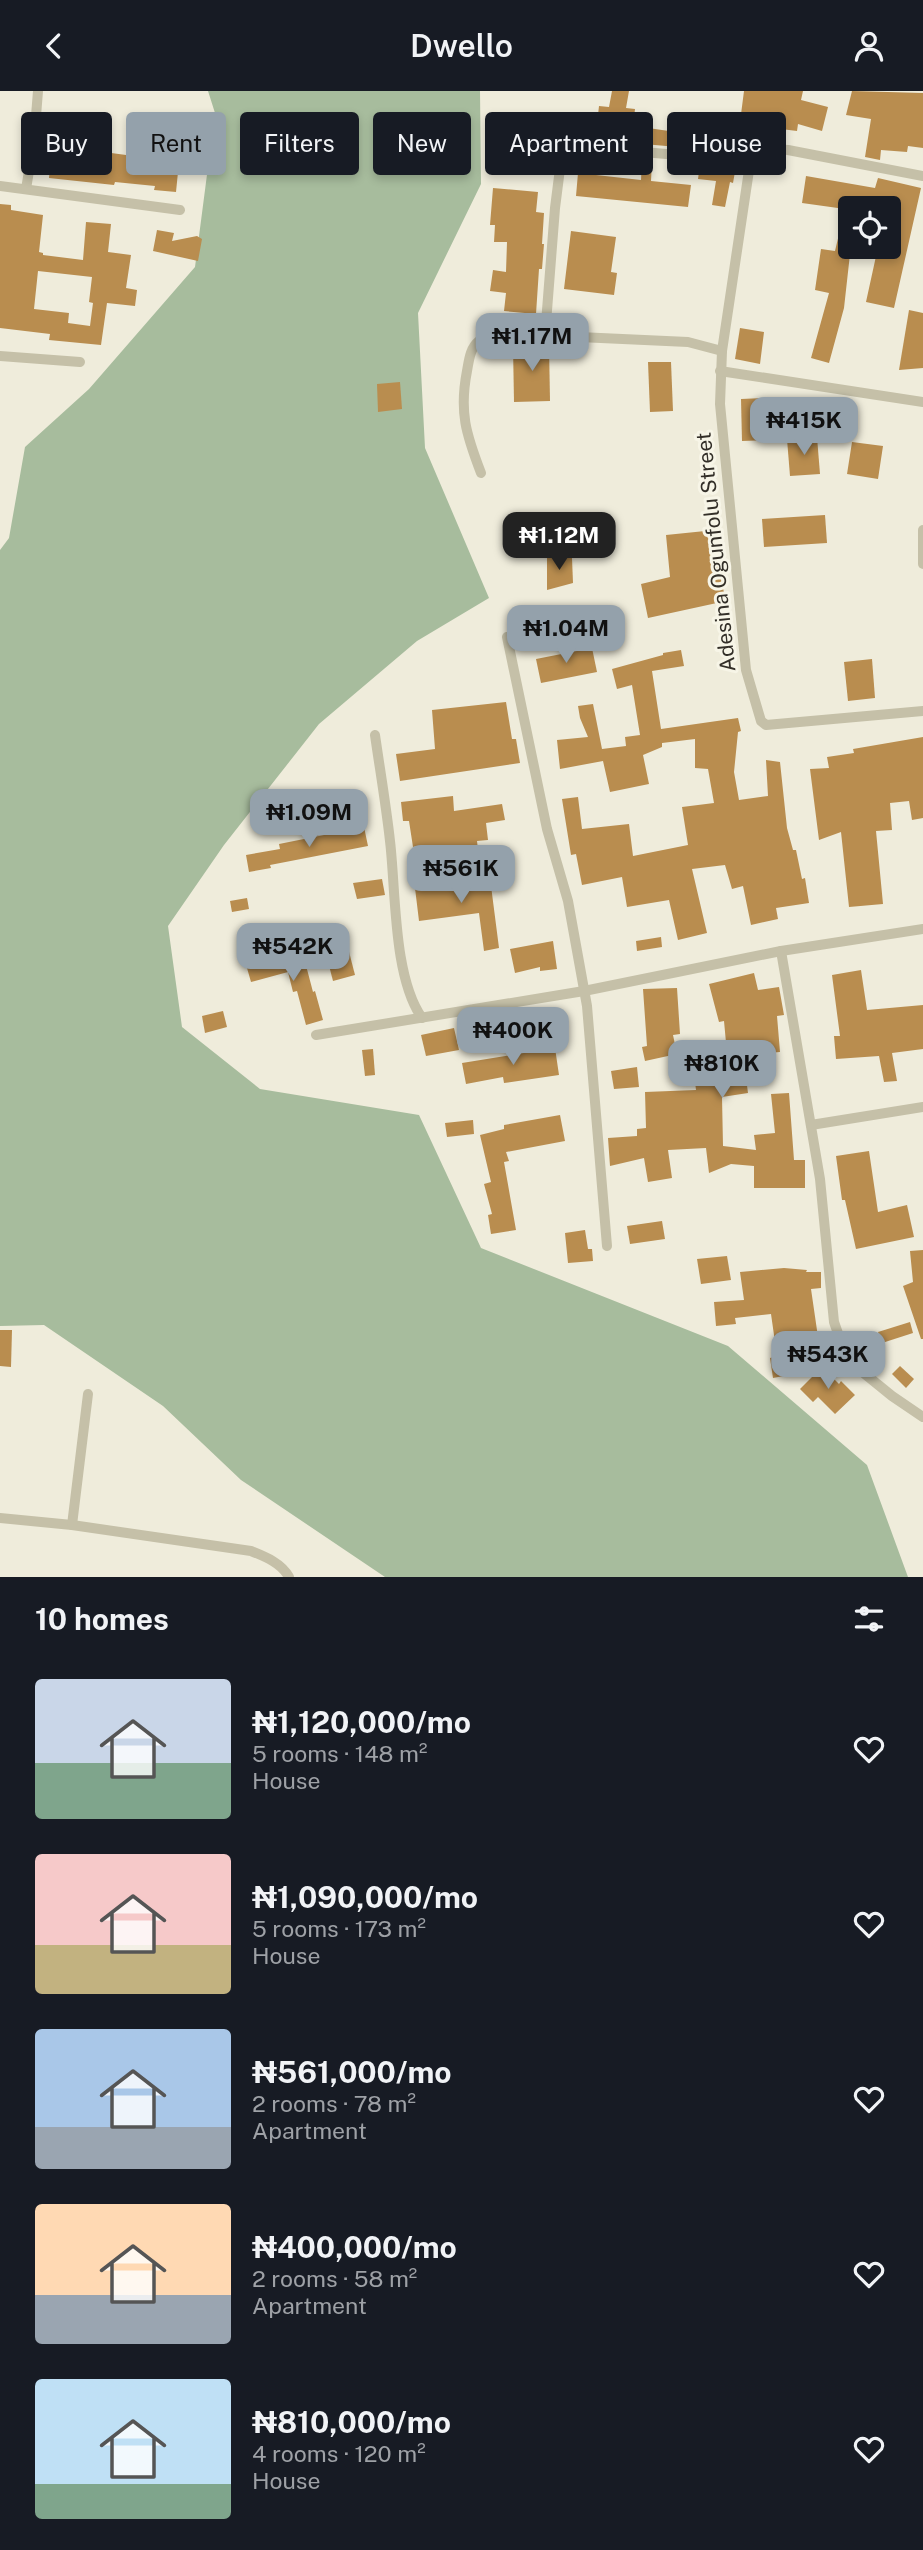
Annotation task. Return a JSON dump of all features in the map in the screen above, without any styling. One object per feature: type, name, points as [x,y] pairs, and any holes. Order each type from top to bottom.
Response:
[{"type":"street","points":[[26,189],[34,141],[38,91]]},
{"type":"street","points":[[545,336],[563,145],[667,153]]},
{"type":"street","points":[[786,150],[923,176]]},
{"type":"street","name":"Adesina Ogunfolu Street","points":[[748,175],[720,371],[722,442],[747,670],[761,721],[766,725],[923,711]]},
{"type":"street","points":[[0,186],[180,210]]},
{"type":"street","points":[[481,473],[463,418],[463,393],[471,352],[479,341],[494,333],[688,342],[722,351]]},
{"type":"street","points":[[0,356],[80,362]]},
{"type":"street","points":[[720,371],[923,402]]},
{"type":"street","points":[[923,530],[923,564]]},
{"type":"street","points":[[507,637],[547,829],[568,901],[584,991],[591,1042],[607,1246]]},
{"type":"street","points":[[375,735],[390,838],[403,967],[414,1007],[422,1018]]},
{"type":"street","points":[[316,1035],[584,991],[781,951],[923,929]]},
{"type":"street","points":[[781,951],[826,1228],[834,1322],[842,1346],[860,1370],[923,1417]]},
{"type":"street","points":[[811,1125],[923,1107]]},
{"type":"street","points":[[72,1525],[88,1394]]},
{"type":"street","points":[[0,1518],[72,1525],[251,1551],[271,1560],[286,1571],[289,1577]]},
{"type":"green space","points":[[208,91],[480,91],[481,184],[418,313],[425,448],[489,598],[417,641],[319,724],[224,845],[168,926],[182,1027],[260,1089],[419,1115],[481,1248],[728,1346],[867,1465],[908,1577],[385,1577],[241,1480],[163,1406],[44,1325],[0,1326],[0,550],[9,538],[25,447],[89,389],[195,267],[207,175],[226,175],[226,112],[215,112]]},
{"type":"building","points":[[612,91],[629,91],[626,108],[635,109],[635,112],[598,112],[599,106],[609,107]]},
{"type":"building","points":[[744,91],[803,91],[801,100],[828,107],[822,131],[798,124],[797,131],[786,130],[786,112],[741,112]]},
{"type":"building","points":[[852,91],[923,93],[923,148],[908,146],[907,152],[881,150],[880,160],[865,157],[871,119],[846,115]]},
{"type":"building","points":[[653,129],[667,131],[667,146],[653,145]]},
{"type":"building","points":[[112,153],[126,155],[126,175],[178,175],[176,192],[154,190],[155,186],[49,178],[49,175],[112,175]]},
{"type":"building","points":[[578,175],[641,180],[641,175],[651,175],[651,181],[691,185],[688,207],[576,196]]},
{"type":"building","points":[[699,175],[734,175],[733,183],[730,182],[725,207],[712,205],[716,181],[698,179]]},
{"type":"building","points":[[806,176],[875,188],[878,178],[921,188],[894,308],[866,302],[875,259],[901,259],[901,196],[838,196],[838,208],[802,203]]},
{"type":"building","points":[[493,188],[538,192],[536,212],[544,213],[544,244],[542,269],[539,269],[536,314],[504,311],[506,293],[490,291],[493,270],[506,272],[507,242],[494,242],[495,225],[490,225]]},
{"type":"building","points":[[0,204],[11,205],[11,210],[43,215],[39,252],[43,255],[83,260],[86,222],[111,224],[108,252],[131,255],[126,288],[137,290],[135,306],[107,303],[101,345],[49,340],[50,334],[0,328]],"holes":[[[38,271],[92,277],[90,326],[68,323],[69,313],[34,309]]]},
{"type":"building","points":[[157,230],[174,233],[172,241],[197,236],[202,239],[198,261],[153,251]]},
{"type":"building","points":[[571,231],[616,237],[611,272],[617,273],[614,295],[564,289]]},
{"type":"building","points":[[838,238],[838,259],[849,259],[844,308],[829,363],[811,358],[829,293],[815,290],[821,249],[835,251]]},
{"type":"building","points":[[909,310],[923,313],[923,368],[899,370]]},
{"type":"building","points":[[740,328],[764,332],[760,364],[735,359]]},
{"type":"building","points":[[549,345],[550,401],[514,402],[513,346]]},
{"type":"building","points":[[648,362],[671,362],[673,411],[650,412]]},
{"type":"building","points":[[400,382],[402,409],[378,412],[377,384]]},
{"type":"building","points":[[766,398],[768,440],[742,441],[741,399]]},
{"type":"building","points":[[817,437],[820,474],[790,476],[787,439]]},
{"type":"building","points":[[852,442],[883,446],[878,479],[847,474]]},
{"type":"building","points":[[825,515],[827,543],[764,547],[762,519]]},
{"type":"building","points":[[715,530],[716,558],[726,601],[648,618],[641,584],[670,577],[666,535]]},
{"type":"building","points":[[547,558],[572,558],[573,583],[547,590]]},
{"type":"building","points":[[592,648],[597,672],[541,683],[536,659]]},
{"type":"building","points":[[681,650],[684,666],[652,671],[661,729],[738,718],[741,731],[738,732],[734,772],[739,800],[768,796],[766,760],[780,762],[787,828],[793,850],[796,850],[802,879],[805,878],[809,903],[776,908],[778,919],[751,925],[743,886],[732,889],[725,865],[692,869],[707,933],[678,940],[669,900],[627,907],[622,877],[582,885],[576,854],[571,855],[562,799],[578,797],[582,829],[629,824],[633,856],[688,845],[682,807],[714,803],[708,769],[695,768],[695,739],[662,743],[662,747],[643,755],[649,784],[610,792],[603,761],[560,769],[557,740],[588,737],[578,706],[593,704],[602,749],[626,746],[625,737],[640,735],[632,685],[617,689],[612,669]]},
{"type":"building","points":[[872,659],[875,698],[848,701],[844,662]]},
{"type":"building","points":[[506,702],[512,739],[516,739],[520,763],[400,781],[396,754],[435,749],[432,710]]},
{"type":"building","points":[[923,737],[923,818],[912,820],[909,801],[890,803],[892,830],[876,831],[883,904],[849,907],[841,832],[819,840],[810,769],[829,768],[827,757],[854,753],[853,749]]},
{"type":"building","points":[[453,796],[454,811],[502,804],[505,820],[486,823],[488,840],[477,841],[479,858],[421,864],[417,846],[413,847],[409,821],[403,821],[401,802]]},
{"type":"building","points":[[364,827],[368,846],[270,865],[271,868],[249,872],[246,855],[280,849],[279,844]]},
{"type":"building","points":[[490,878],[499,948],[484,951],[479,913],[419,921],[415,888]]},
{"type":"building","points":[[382,879],[385,895],[357,899],[353,883]]},
{"type":"building","points":[[247,898],[249,909],[232,912],[230,901]]},
{"type":"building","points":[[661,937],[662,947],[637,951],[636,941]]},
{"type":"building","points":[[553,941],[557,969],[540,971],[540,967],[515,973],[510,949]]},
{"type":"building","points":[[347,944],[355,975],[333,981],[325,950]]},
{"type":"building","points":[[303,954],[323,1020],[306,1025],[297,991],[293,992],[288,972],[251,982],[247,968]]},
{"type":"building","points":[[861,970],[867,1010],[923,1005],[923,1049],[892,1053],[897,1081],[884,1082],[879,1056],[836,1059],[834,1036],[840,1036],[832,975]]},
{"type":"building","points":[[754,973],[758,990],[779,987],[784,1015],[777,1016],[780,1052],[743,1055],[748,1093],[722,1097],[723,1146],[756,1150],[754,1135],[775,1133],[771,1094],[789,1093],[794,1160],[805,1160],[805,1188],[754,1188],[754,1166],[731,1164],[709,1173],[706,1148],[668,1150],[672,1178],[648,1182],[644,1158],[610,1166],[608,1138],[637,1136],[637,1129],[646,1128],[645,1092],[696,1090],[695,1082],[725,1079],[723,1065],[728,1064],[724,1021],[719,1022],[709,984]]},
{"type":"building","points":[[677,988],[680,1034],[673,1035],[677,1054],[645,1061],[642,1047],[647,1046],[643,989]]},
{"type":"building","points":[[223,1011],[227,1027],[205,1033],[202,1016]]},
{"type":"building","points":[[454,1028],[459,1050],[426,1056],[421,1035]]},
{"type":"building","points":[[555,1048],[559,1075],[504,1083],[503,1077],[466,1084],[462,1063]]},
{"type":"building","points":[[373,1049],[375,1075],[365,1076],[362,1050]]},
{"type":"building","points":[[637,1067],[639,1087],[614,1089],[611,1071]]},
{"type":"building","points":[[560,1115],[565,1141],[506,1152],[509,1161],[504,1162],[516,1230],[491,1234],[488,1215],[492,1214],[484,1184],[491,1182],[480,1135],[504,1129],[504,1125]]},
{"type":"building","points":[[473,1120],[474,1134],[447,1137],[445,1123]]},
{"type":"building","points":[[869,1151],[878,1212],[907,1205],[914,1237],[856,1249],[845,1200],[842,1200],[836,1156]]},
{"type":"building","points":[[662,1221],[665,1239],[630,1244],[627,1226]]},
{"type":"building","points":[[585,1230],[593,1261],[568,1263],[565,1233]]},
{"type":"building","points":[[923,1250],[921,1339],[903,1286],[913,1282],[910,1251]]},
{"type":"building","points":[[727,1256],[731,1280],[701,1284],[697,1259]]},
{"type":"building","points":[[784,1268],[821,1272],[821,1288],[811,1289],[819,1344],[803,1348],[807,1352],[810,1371],[773,1378],[770,1358],[777,1356],[771,1314],[735,1318],[736,1324],[716,1326],[714,1302],[744,1300],[740,1272]]},
{"type":"building","points":[[910,1322],[913,1333],[882,1343],[878,1332]]},
{"type":"building","points":[[0,1330],[12,1330],[11,1367],[0,1366]]},
{"type":"building","points":[[900,1366],[914,1379],[906,1388],[892,1374]]},
{"type":"building","points":[[822,1367],[855,1395],[835,1414],[818,1397],[813,1402],[800,1389]]}]
